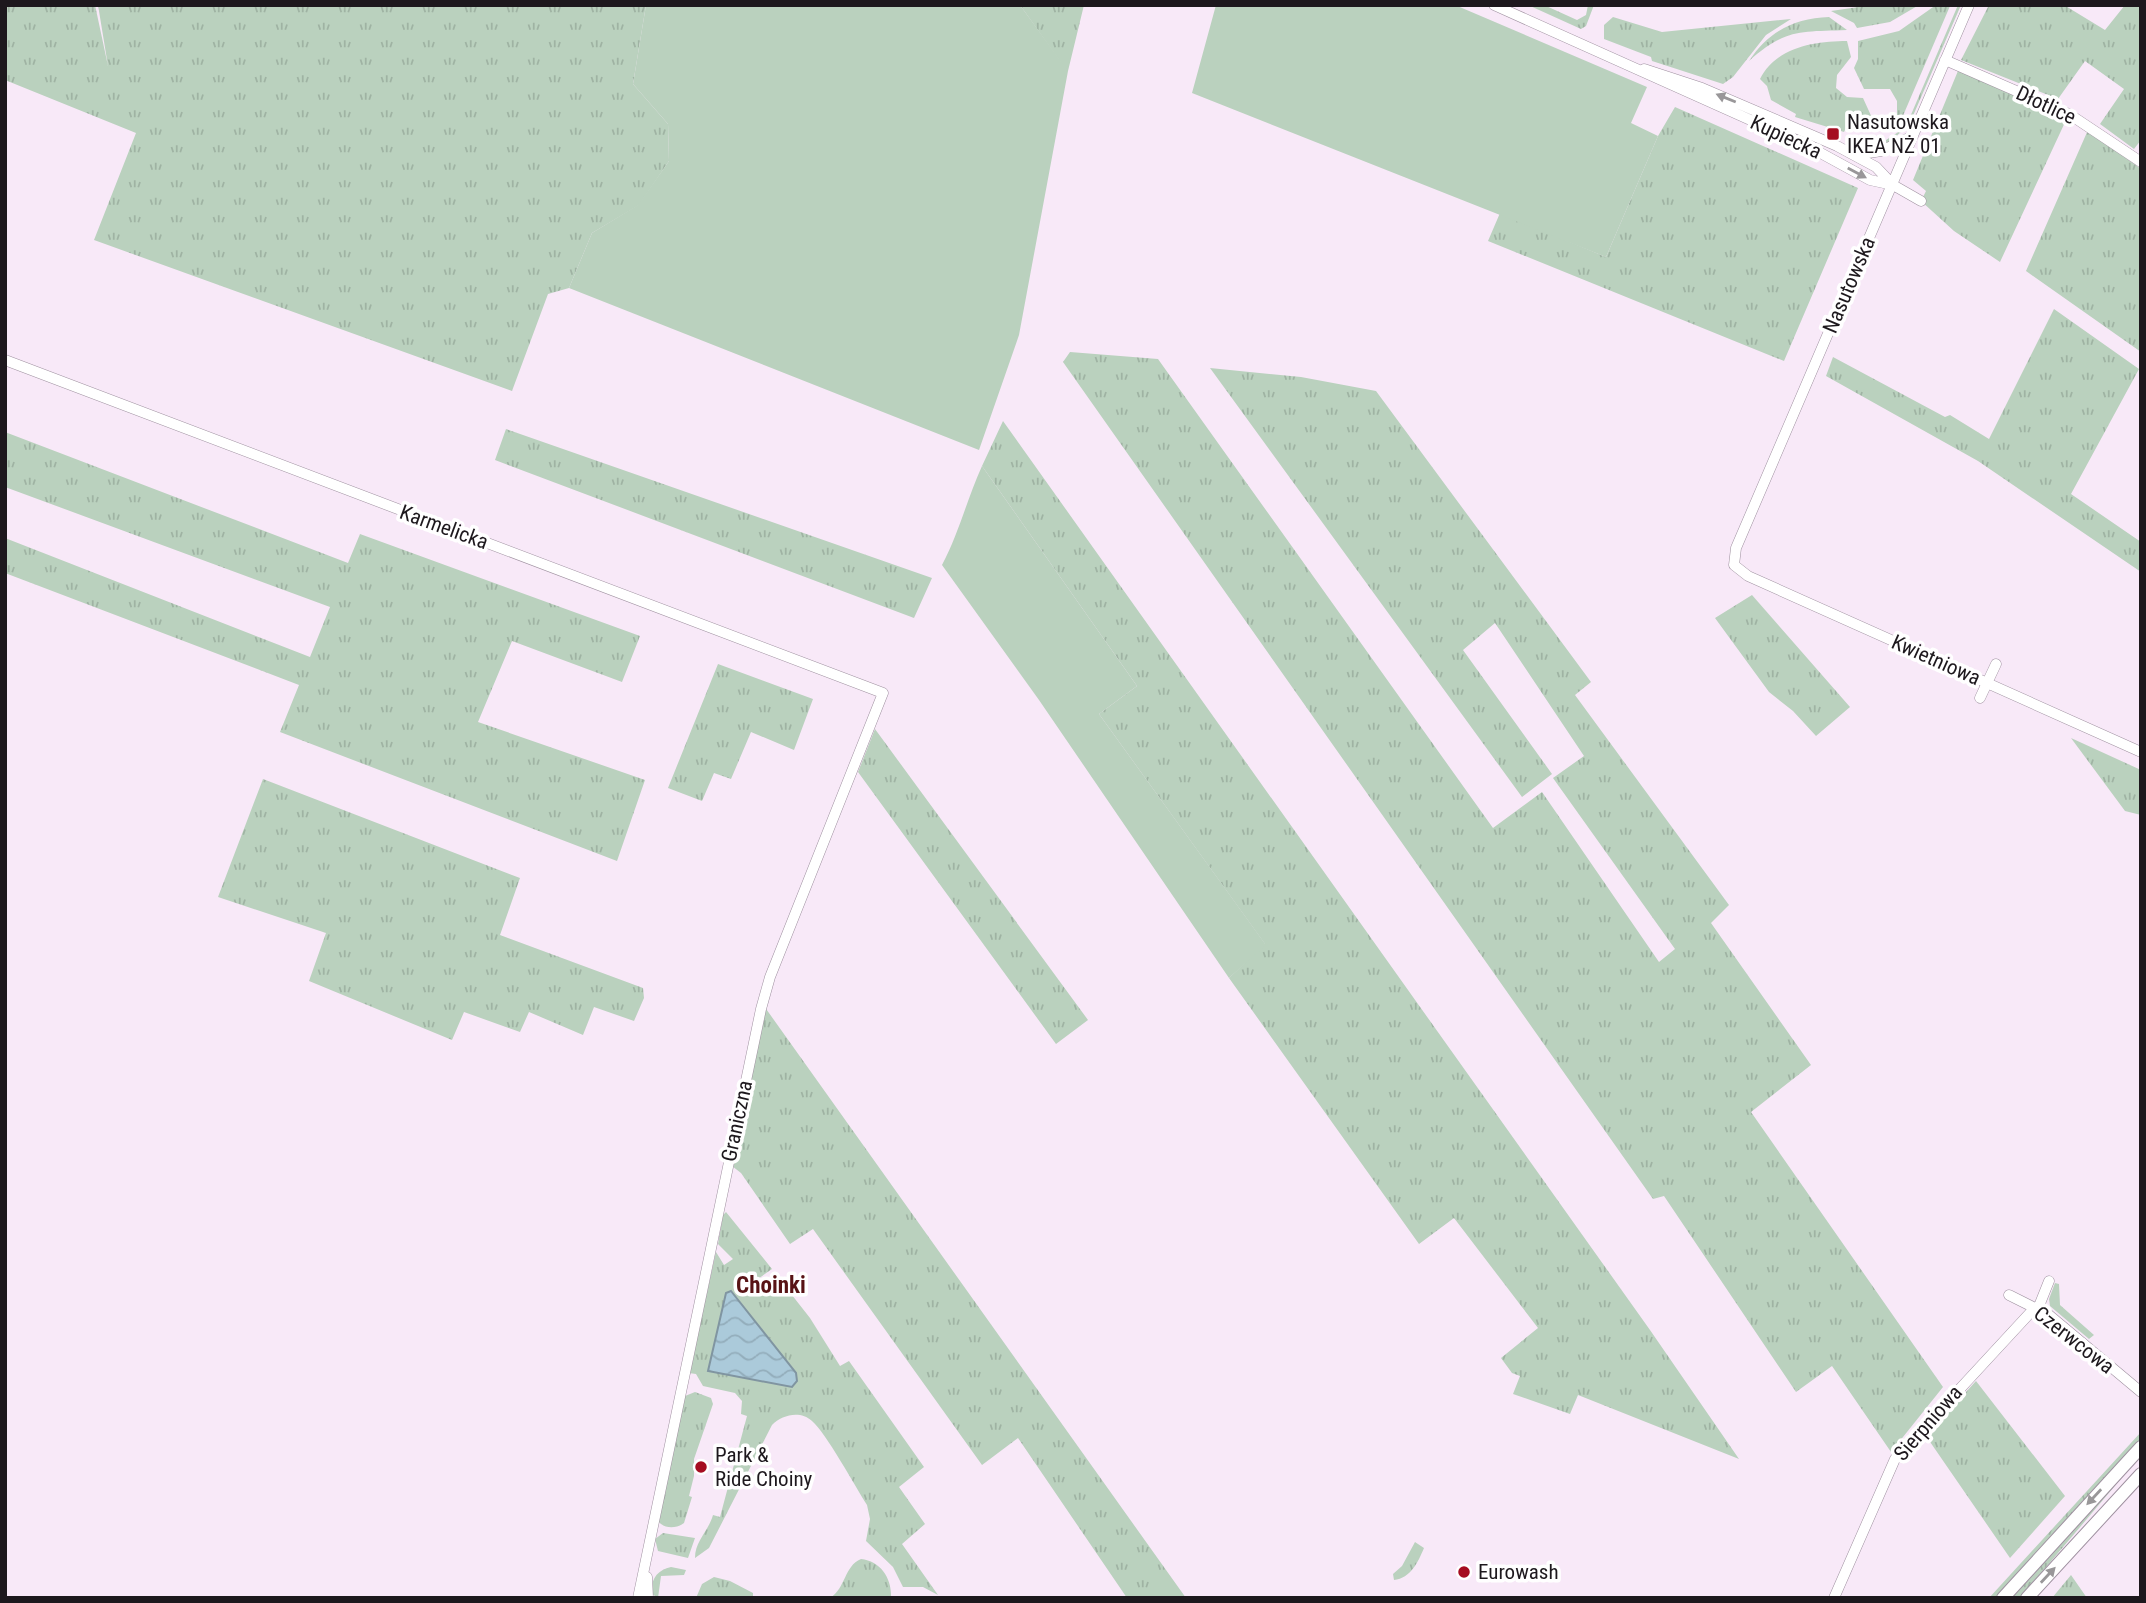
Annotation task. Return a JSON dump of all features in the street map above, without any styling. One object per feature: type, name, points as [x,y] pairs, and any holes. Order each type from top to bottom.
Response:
[{"type":"street","name":"Kupiecka","points":[[1494,5],[1805,145],[1870,180],[1893,185]]},
{"type":"street","name":"Nasutowska","points":[[1734,565],[1736,548],[1969,5]]},
{"type":"street","name":"Dłotlice","points":[[1945,60],[2069,114],[2141,162]]},
{"type":"street","name":"Kupiecka","points":[[1636,67],[1702,88],[1855,155],[1876,167],[1893,185]]},
{"type":"street","points":[[1855,155],[1881,151],[1913,136]]},
{"type":"street","points":[[1893,185],[1921,201]]},
{"type":"street","name":"Karmelicka","points":[[5,360],[883,692]]},
{"type":"street","name":"Kwietniowa","points":[[1734,565],[1748,576],[2141,752]]},
{"type":"street","points":[[1980,698],[1996,664]]},
{"type":"street","name":"Graniczna","points":[[638,1598],[646,1566],[650,1528],[719,1219],[732,1142],[761,1009],[770,977],[883,692]]},
{"type":"street","points":[[2037,1311],[2049,1280]]},
{"type":"street","name":"Czerwcowa","points":[[2008,1295],[2049,1315],[2139,1394]]},
{"type":"street","name":"Sierpniowa","points":[[1834,1598],[1895,1459],[2030,1313],[2037,1311]]},
{"type":"street","points":[[2003,1598],[2141,1447]]},
{"type":"street","points":[[2027,1598],[2141,1474]]},
{"type":"street","name":"Graniczna","points":[[646,1566],[648,1598]]},
{"type":"green space","points":[[5,5],[95,5],[108,66],[98,5],[646,5],[633,84],[668,124],[669,161],[639,205],[592,233],[569,288],[548,294],[512,391],[94,240],[136,133],[5,80]]},
{"type":"green space","points":[[646,5],[1020,5],[1068,71],[1019,335],[979,450],[569,288],[592,233],[638,205],[669,161],[668,124],[633,84]]},
{"type":"green space","points":[[1020,5],[1084,5],[1068,71],[1067,71]]},
{"type":"green space","points":[[1216,5],[1455,5],[1647,87],[1631,123],[1658,136],[1606,257],[1192,93]]},
{"type":"green space","points":[[1528,5],[1544,5],[1577,20],[1586,15],[1588,5],[1594,5],[1586,26],[1581,29]]},
{"type":"green space","points":[[1872,5],[1919,5],[1890,22],[1857,28],[1854,23],[1831,11]]},
{"type":"green space","points":[[1936,5],[1950,6],[1902,118],[1887,131],[1883,125],[1897,115],[1897,101],[1890,89],[1864,89],[1854,68],[1858,59],[1858,41],[1899,31]]},
{"type":"green space","points":[[1958,5],[1961,5],[1909,125],[1886,145],[1886,140],[1900,131],[1910,117]]},
{"type":"green space","points":[[1989,5],[2064,5],[2105,30],[2125,5],[2141,5],[2141,140],[2134,149],[2100,124],[2124,89],[2085,61],[2058,99],[1961,60]]},
{"type":"green space","points":[[1613,17],[1662,32],[1791,19],[1766,35],[1733,77],[1723,84],[1652,61],[1651,57],[1604,39],[1604,25]]},
{"type":"green space","points":[[1829,17],[1847,30],[1806,32],[1784,37],[1749,61],[1765,42],[1783,28],[1804,20]]},
{"type":"green space","points":[[1847,41],[1851,57],[1837,75],[1836,88],[1847,97],[1863,98],[1873,120],[1859,129],[1846,128],[1844,132],[1795,117],[1796,114],[1771,100],[1767,86],[1760,79],[1776,60],[1798,48],[1822,42]]},
{"type":"green space","points":[[1960,66],[2067,118],[2000,262],[1954,231],[1921,201],[1926,191],[1913,180]]},
{"type":"green space","points":[[1675,107],[1858,188],[1784,361],[1488,241],[1500,213],[1606,257],[1658,136]]},
{"type":"green space","points":[[2088,130],[2141,169],[2141,352],[2026,271]]},
{"type":"green space","points":[[2054,309],[2139,369],[2071,494],[2141,542],[2141,572],[1978,461],[1826,376],[1833,357],[1945,417],[1950,415],[1989,439]]},
{"type":"green space","points":[[1070,352],[1158,359],[1493,828],[1542,792],[1659,962],[1675,949],[1553,778],[1584,756],[1495,623],[1463,650],[1552,774],[1522,797],[1210,368],[1301,377],[1376,391],[1591,682],[1575,695],[1729,905],[1711,923],[1811,1065],[1751,1112],[1943,1387],[1891,1452],[1832,1366],[1796,1392],[1664,1196],[1653,1199],[1063,362]]},
{"type":"green space","points":[[1003,421],[1739,1459],[1578,1395],[1570,1414],[1513,1394],[1520,1376],[1512,1373],[1501,1358],[1538,1328],[1454,1218],[1419,1244],[1229,978],[1265,944],[1099,714],[1137,686],[982,466]]},
{"type":"green space","points":[[506,429],[932,578],[914,618],[495,460]]},
{"type":"green space","points":[[5,432],[348,563],[360,534],[640,636],[622,682],[512,641],[478,722],[645,780],[617,861],[280,732],[299,685],[5,573],[5,538],[310,657],[330,607],[5,487]]},
{"type":"green space","points":[[982,466],[1137,686],[1099,714],[1266,945],[1229,978],[1039,700],[942,565]]},
{"type":"green space","points":[[1752,595],[1850,707],[1816,736],[1793,711],[1769,692],[1715,618]]},
{"type":"green space","points":[[718,664],[813,699],[794,750],[751,732],[731,779],[714,773],[702,801],[668,788]]},
{"type":"green space","points":[[875,729],[1088,1020],[1056,1044],[858,772]]},
{"type":"green space","points":[[2071,738],[2141,770],[2141,815],[2125,811]]},
{"type":"green space","points":[[263,779],[520,878],[500,935],[643,988],[644,998],[634,1021],[594,1007],[583,1035],[529,1012],[520,1032],[464,1012],[452,1040],[309,981],[326,933],[218,897]]},
{"type":"green space","points":[[764,1006],[1186,1598],[1127,1598],[1018,1438],[982,1465],[813,1229],[790,1244],[741,1173],[732,1166]]},
{"type":"green space","points":[[726,1212],[772,1269],[755,1281],[760,1288],[777,1276],[810,1318],[840,1366],[849,1361],[924,1467],[899,1487],[925,1524],[902,1544],[938,1595],[923,1587],[903,1587],[893,1567],[866,1541],[870,1519],[867,1505],[818,1427],[807,1418],[797,1415],[786,1416],[772,1425],[709,1548],[695,1558],[697,1546],[713,1515],[720,1517],[747,1416],[741,1414],[742,1401],[735,1393],[703,1386],[696,1374],[689,1373],[716,1252],[724,1265],[733,1259],[718,1244],[723,1215]]},
{"type":"green space","points":[[2055,1283],[2059,1284],[2060,1305],[2094,1335],[2089,1339],[2050,1306],[2049,1299]]},
{"type":"green space","points":[[1976,1381],[2065,1496],[2010,1558],[1926,1436]]},
{"type":"green space","points":[[695,1392],[711,1398],[713,1404],[694,1459],[694,1476],[689,1496],[692,1497],[684,1523],[667,1527],[658,1521],[685,1396]]},
{"type":"green space","points":[[2141,1432],[2141,1439],[1995,1598],[1989,1598]]},
{"type":"green space","points":[[2141,1455],[2020,1598],[2011,1598]]},
{"type":"green space","points":[[663,1533],[695,1538],[688,1558],[658,1551],[655,1539]]},
{"type":"green space","points":[[1415,1542],[1424,1548],[1416,1564],[1405,1576],[1394,1580],[1393,1574],[1402,1566]]},
{"type":"green space","points":[[861,1559],[874,1563],[884,1572],[890,1584],[891,1598],[830,1598],[839,1589],[851,1567]]},
{"type":"green space","points":[[671,1567],[686,1570],[684,1575],[661,1576],[658,1598],[652,1594],[653,1580],[658,1573]]},
{"type":"green space","points":[[2071,1575],[2087,1598],[2052,1598]]},
{"type":"green space","points":[[714,1577],[730,1581],[753,1593],[753,1598],[696,1598],[702,1584]]},
{"type":"water","points":[[731,1291],[796,1373],[797,1381],[792,1387],[708,1371],[726,1293]]},
{"type":"place","name":"Nasutowska IKEA NŻ 01","points":[[1833,134]]},
{"type":"place","name":"Park & Ride Choiny","points":[[701,1467]]},
{"type":"place","name":"Eurowash","points":[[1464,1572]]},
{"type":"district","name":"Choinki","points":[[771,1285]]}]
